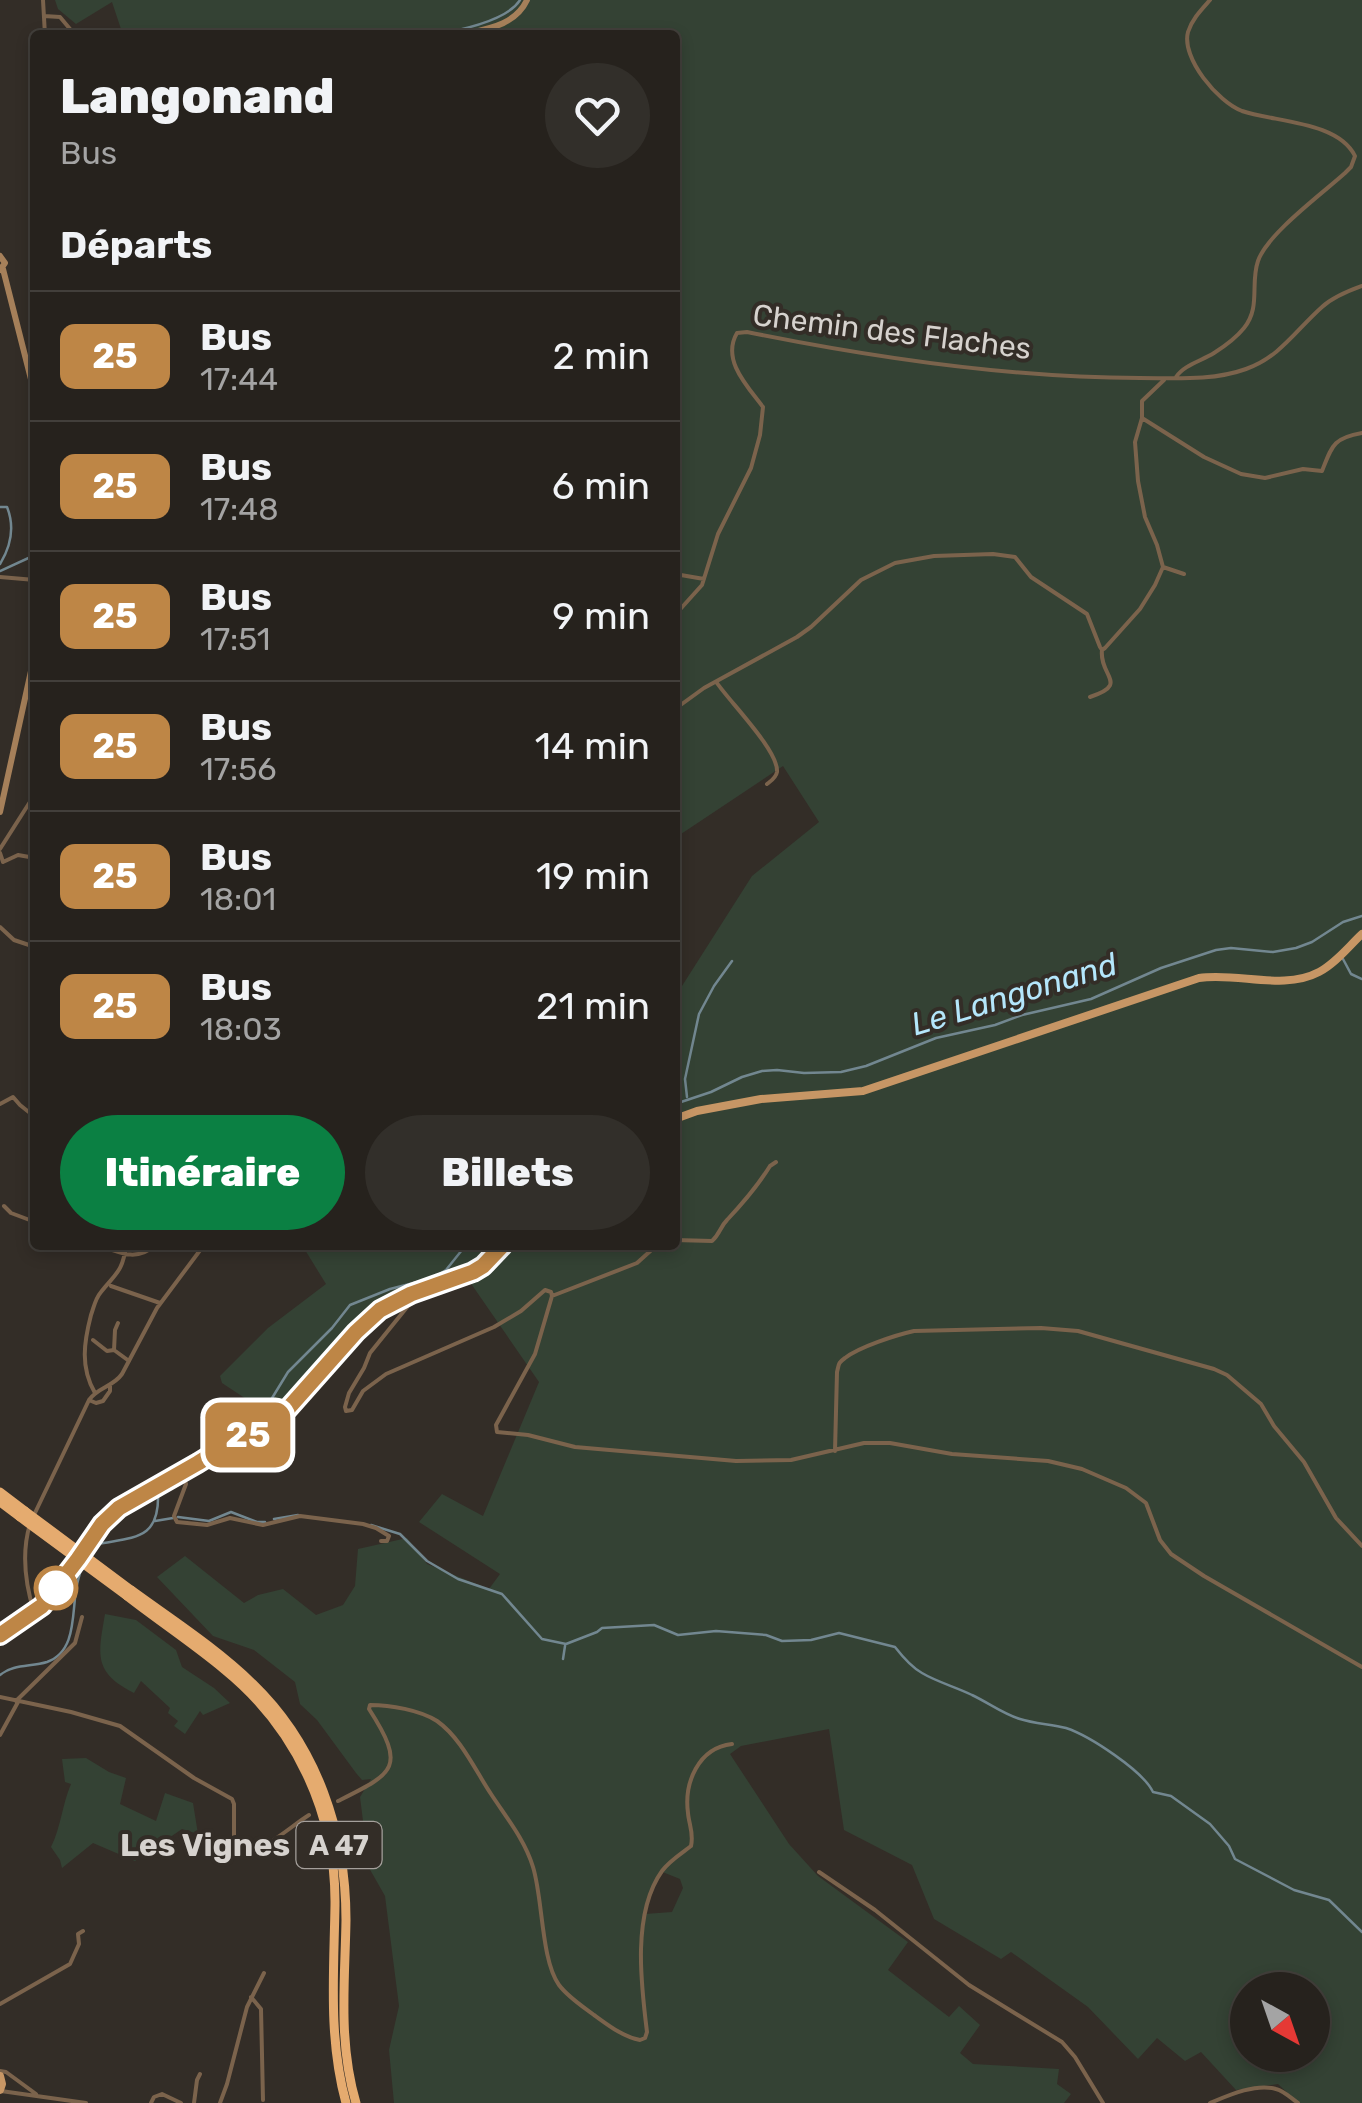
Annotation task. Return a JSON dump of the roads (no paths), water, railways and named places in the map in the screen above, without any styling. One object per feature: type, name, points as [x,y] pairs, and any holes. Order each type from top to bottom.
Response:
[{"type":"highway","name":"A 47","points":[[0,1492],[22,1514]]},
{"type":"highway","name":"A 47","points":[[0,1502],[222,1657],[254,1685],[289,1726],[318,1778],[336,1830],[342,1863],[346,1919],[343,2023],[348,2076],[356,2103]]},
{"type":"highway","name":"A 47","points":[[129,1593],[250,1692],[294,1746],[310,1779],[332,1850],[333,2025],[346,2103]]},
{"type":"main road","points":[[479,30],[502,24],[521,11],[527,0]]},
{"type":"main road","points":[[0,256],[5,261],[1,271],[30,375]]},
{"type":"main road","points":[[0,812],[30,676]]},
{"type":"main road","points":[[680,1117],[761,1099],[870,1089],[1198,978],[1300,979],[1330,965],[1362,934]]},
{"type":"main road","points":[[0,1635],[34,1612],[57,1587],[109,1515],[237,1438],[277,1421],[367,1321],[411,1294],[473,1272],[498,1250]]},
{"type":"main road","points":[[0,2073],[0,2090]]},
{"type":"street","points":[[43,0],[45,30]]},
{"type":"street","points":[[1176,377],[1223,347],[1244,328],[1254,310],[1257,262],[1264,248],[1345,174],[1355,156],[1346,143],[1316,129],[1240,110],[1212,87],[1191,59],[1187,44],[1190,25],[1210,0]]},
{"type":"street","points":[[44,16],[60,18],[72,30]]},
{"type":"street","name":"Chemin des Flaches","points":[[680,610],[702,586],[718,534],[751,468],[763,421],[762,407],[743,383],[735,364],[734,336],[742,332],[995,370],[1079,378],[1215,376],[1261,363],[1286,345],[1330,300],[1362,286]]},
{"type":"street","points":[[1102,650],[1137,614],[1162,568],[1139,492],[1135,442],[1142,401],[1164,378]]},
{"type":"street","points":[[1142,418],[1204,457],[1258,478],[1306,469],[1322,471],[1335,443],[1362,433]]},
{"type":"street","points":[[680,705],[805,632],[865,577],[895,563],[923,557],[993,554],[1015,557],[1031,577],[1088,614],[1110,678],[1110,687],[1105,692],[1090,697]]},
{"type":"street","points":[[1162,568],[1184,574]]},
{"type":"street","points":[[680,575],[704,579]]},
{"type":"street","points":[[0,577],[30,580]]},
{"type":"street","points":[[717,682],[767,747],[777,768],[767,784]]},
{"type":"street","points":[[30,802],[0,851],[3,862],[18,855],[30,857]]},
{"type":"street","points":[[0,927],[14,940],[30,946]]},
{"type":"street","points":[[0,1104],[13,1098],[30,1113]]},
{"type":"street","points":[[680,1240],[716,1238],[722,1225],[743,1206],[776,1162]]},
{"type":"street","points":[[4,1206],[30,1220]]},
{"type":"street","points":[[113,1250],[142,1255],[148,1250]]},
{"type":"street","points":[[95,1392],[85,1364],[84,1342],[96,1298],[120,1270],[125,1250]]},
{"type":"street","points":[[34,1612],[24,1574],[29,1525],[89,1400],[118,1379],[160,1303],[200,1250]]},
{"type":"street","points":[[552,1296],[637,1263],[652,1250]]},
{"type":"street","points":[[110,1286],[160,1303]]},
{"type":"street","points":[[411,1294],[412,1300],[370,1352],[349,1393],[346,1411],[352,1410],[363,1391],[386,1374],[494,1327],[545,1290],[552,1296],[535,1354],[496,1426],[497,1432],[575,1447],[736,1461],[791,1460],[864,1444],[1048,1461],[1110,1480],[1146,1503],[1160,1540],[1172,1554],[1362,1667]]},
{"type":"street","points":[[114,1350],[118,1323]]},
{"type":"street","points":[[834,1451],[837,1372],[839,1364],[849,1356],[914,1331],[1078,1331],[1214,1369],[1236,1381],[1261,1404],[1304,1462],[1336,1518],[1362,1546]]},
{"type":"street","points":[[94,1340],[130,1362]]},
{"type":"street","points":[[89,1400],[103,1401],[110,1386]]},
{"type":"street","points":[[182,1472],[186,1484],[174,1516],[177,1522],[207,1524],[230,1518],[263,1525],[300,1516],[370,1526],[389,1536],[387,1541],[381,1541]]},
{"type":"street","points":[[0,1735],[17,1702],[76,1643],[82,1617]]},
{"type":"street","points":[[0,1697],[120,1726],[195,1779],[232,1799],[234,1838],[249,1847],[266,1845],[309,1815]]},
{"type":"street","points":[[338,1801],[378,1781],[388,1770],[390,1752],[370,1706],[382,1705],[438,1722],[465,1752],[526,1850],[540,1892],[546,1946],[557,1982],[594,2015],[640,2040],[648,2032],[641,1965],[646,1910],[661,1872],[694,1840],[687,1809],[693,1772],[712,1750],[732,1744]]},
{"type":"street","points":[[820,1872],[969,1985],[1062,2042],[1103,2103]]},
{"type":"street","points":[[0,2004],[70,1964],[79,1944],[78,1934],[83,1931]]},
{"type":"street","points":[[220,2103],[240,2027],[264,1973]]},
{"type":"street","points":[[251,1997],[261,2009],[263,2100]]},
{"type":"street","points":[[0,2073],[7,2072],[40,2096]]},
{"type":"street","points":[[194,2103],[200,2074]]},
{"type":"street","points":[[1210,2103],[1266,2088],[1276,2089],[1298,2103]]},
{"type":"street","points":[[0,2090],[86,2103]]},
{"type":"street","points":[[151,2103],[162,2094],[181,2103]]},
{"type":"waterway","points":[[457,30],[504,14],[520,0]]},
{"type":"waterway","points":[[0,507],[7,507],[11,529],[0,564]]},
{"type":"waterway","points":[[0,571],[30,557]]},
{"type":"waterway","name":"Le Langonand","points":[[680,1102],[762,1071],[841,1072],[866,1066],[936,1038],[1091,999],[1161,968],[1216,950],[1273,952],[1296,948],[1362,916]]},
{"type":"waterway","points":[[1343,959],[1351,974],[1362,979]]},
{"type":"waterway","points":[[687,1097],[685,1079],[699,1014],[732,961]]},
{"type":"waterway","name":"Le Langonand","points":[[203,1430],[258,1421],[288,1372],[350,1305],[433,1278],[446,1270],[462,1250]]},
{"type":"waterway","name":"Le Langonand","points":[[98,1544],[134,1537],[150,1528],[158,1508],[158,1492]]},
{"type":"waterway","points":[[178,1517],[209,1521],[231,1512],[265,1522]]},
{"type":"waterway","points":[[274,1519],[298,1515]]},
{"type":"waterway","points":[[155,1521],[173,1518]]},
{"type":"waterway","points":[[371,1525],[400,1534],[427,1561],[458,1579],[502,1594],[542,1639],[566,1644],[602,1628],[654,1625],[678,1635],[716,1631],[766,1635],[782,1641],[811,1640],[839,1633],[895,1647],[910,1665],[928,1676],[1014,1717],[1066,1728],[1101,1746],[1139,1774],[1153,1792],[1171,1796],[1210,1824],[1235,1859],[1294,1890],[1329,1900],[1362,1932]]},
{"type":"waterway","name":"Le Langonand","points":[[0,1675],[16,1667],[47,1662],[63,1650],[71,1632],[82,1566]]},
{"type":"waterway","points":[[563,1659],[565,1646]]},
{"type":"district","name":"Les Vignes","points":[[205,1845]]}]
